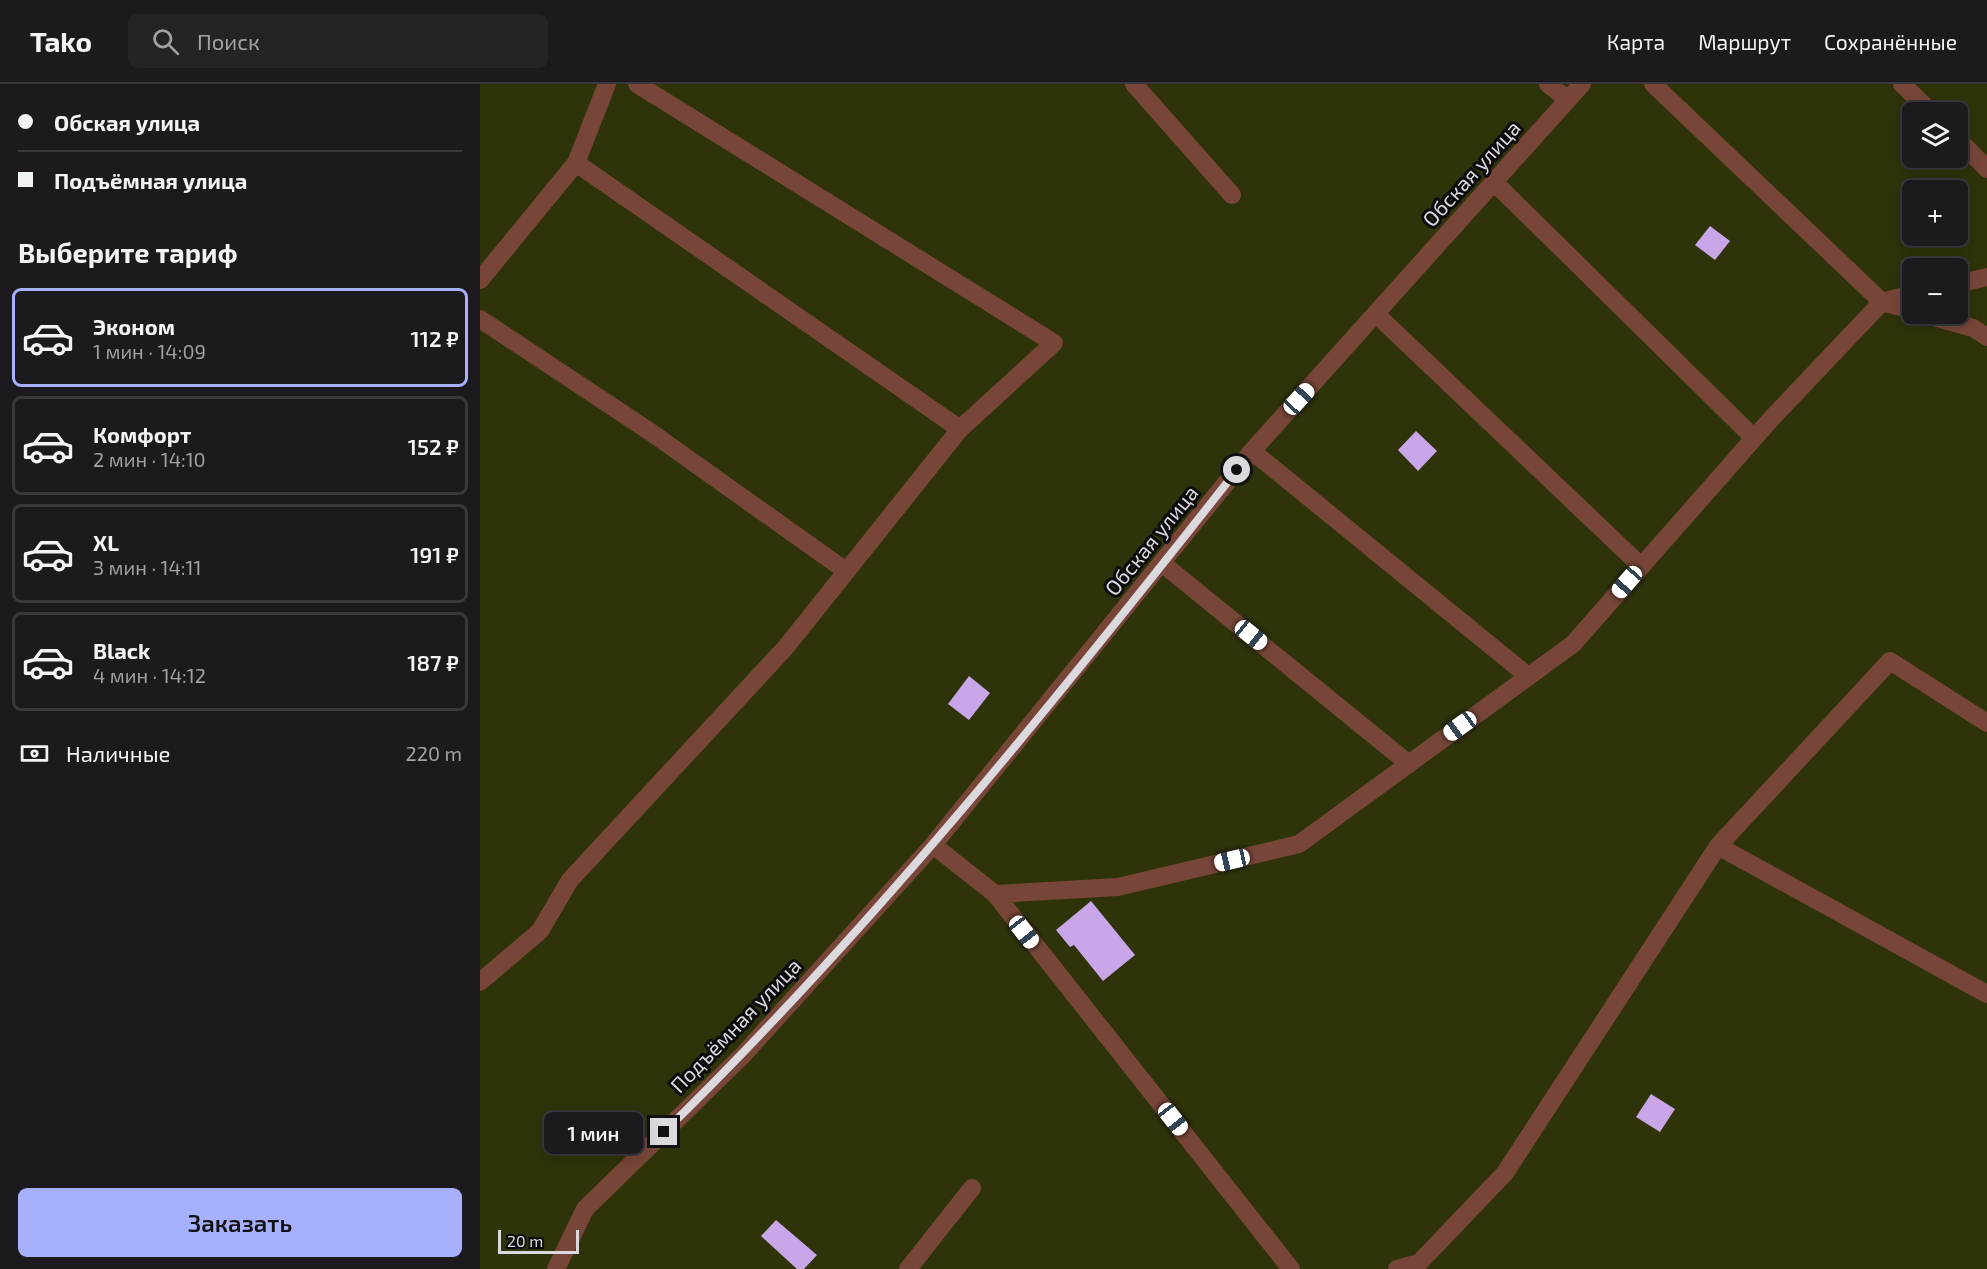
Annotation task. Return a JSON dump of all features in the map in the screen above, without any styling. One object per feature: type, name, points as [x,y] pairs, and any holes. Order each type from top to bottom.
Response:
[{"type":"street","points":[[480,280],[576,163],[607,84]]},
{"type":"street","points":[[480,982],[540,931],[570,880],[786,647],[960,429],[1054,343],[637,84]]},
{"type":"street","points":[[1134,84],[1232,195]]},
{"type":"street","points":[[1548,84],[1568,100]]},
{"type":"street","name":"Обская улица","points":[[933,845],[1163,564],[1252,451],[1582,84]]},
{"type":"street","points":[[1653,84],[1882,302],[1902,307]]},
{"type":"street","points":[[1902,84],[1921,102]]},
{"type":"street","points":[[1968,149],[1987,169]]},
{"type":"street","points":[[576,163],[960,429]]},
{"type":"street","points":[[1495,183],[1754,438]]},
{"type":"street","points":[[1968,282],[1987,277]]},
{"type":"street","points":[[995,894],[1118,887],[1299,844],[1573,644],[1754,438],[1882,302],[1902,297]]},
{"type":"street","points":[[1376,314],[1641,566]]},
{"type":"street","points":[[480,319],[652,433],[846,571]]},
{"type":"street","points":[[1959,324],[1973,328],[1987,338]]},
{"type":"street","points":[[1252,451],[1528,676]]},
{"type":"street","points":[[1163,564],[1408,764]]},
{"type":"street","points":[[1397,1269],[1419,1263],[1505,1173],[1718,846],[1890,661],[1987,723]]},
{"type":"street","points":[[933,845],[995,894],[1291,1269]]},
{"type":"street","name":"Подъёмная улица","points":[[560,1268],[585,1209],[743,1055],[933,845]]},
{"type":"street","points":[[1718,846],[1987,994]]},
{"type":"street","points":[[908,1269],[972,1188]]},
{"type":"green space","points":[[480,84],[1987,84],[1987,1269],[480,1269]]},
{"type":"building","points":[[1710,226],[1730,241],[1715,260],[1695,245]]},
{"type":"building","points":[[1416,431],[1437,451],[1418,471],[1398,450]]},
{"type":"building","points":[[969,676],[990,693],[969,720],[948,704]]},
{"type":"building","points":[[1091,901],[1135,955],[1103,981],[1074,945],[1070,947],[1056,930]]},
{"type":"building","points":[[1651,1094],[1675,1109],[1660,1132],[1636,1117]]},
{"type":"building","points":[[776,1220],[817,1255],[804,1269],[797,1269],[761,1236]]},
{"type":"route","points":[[664,1132],[743,1055],[933,845],[1237,470]]}]
